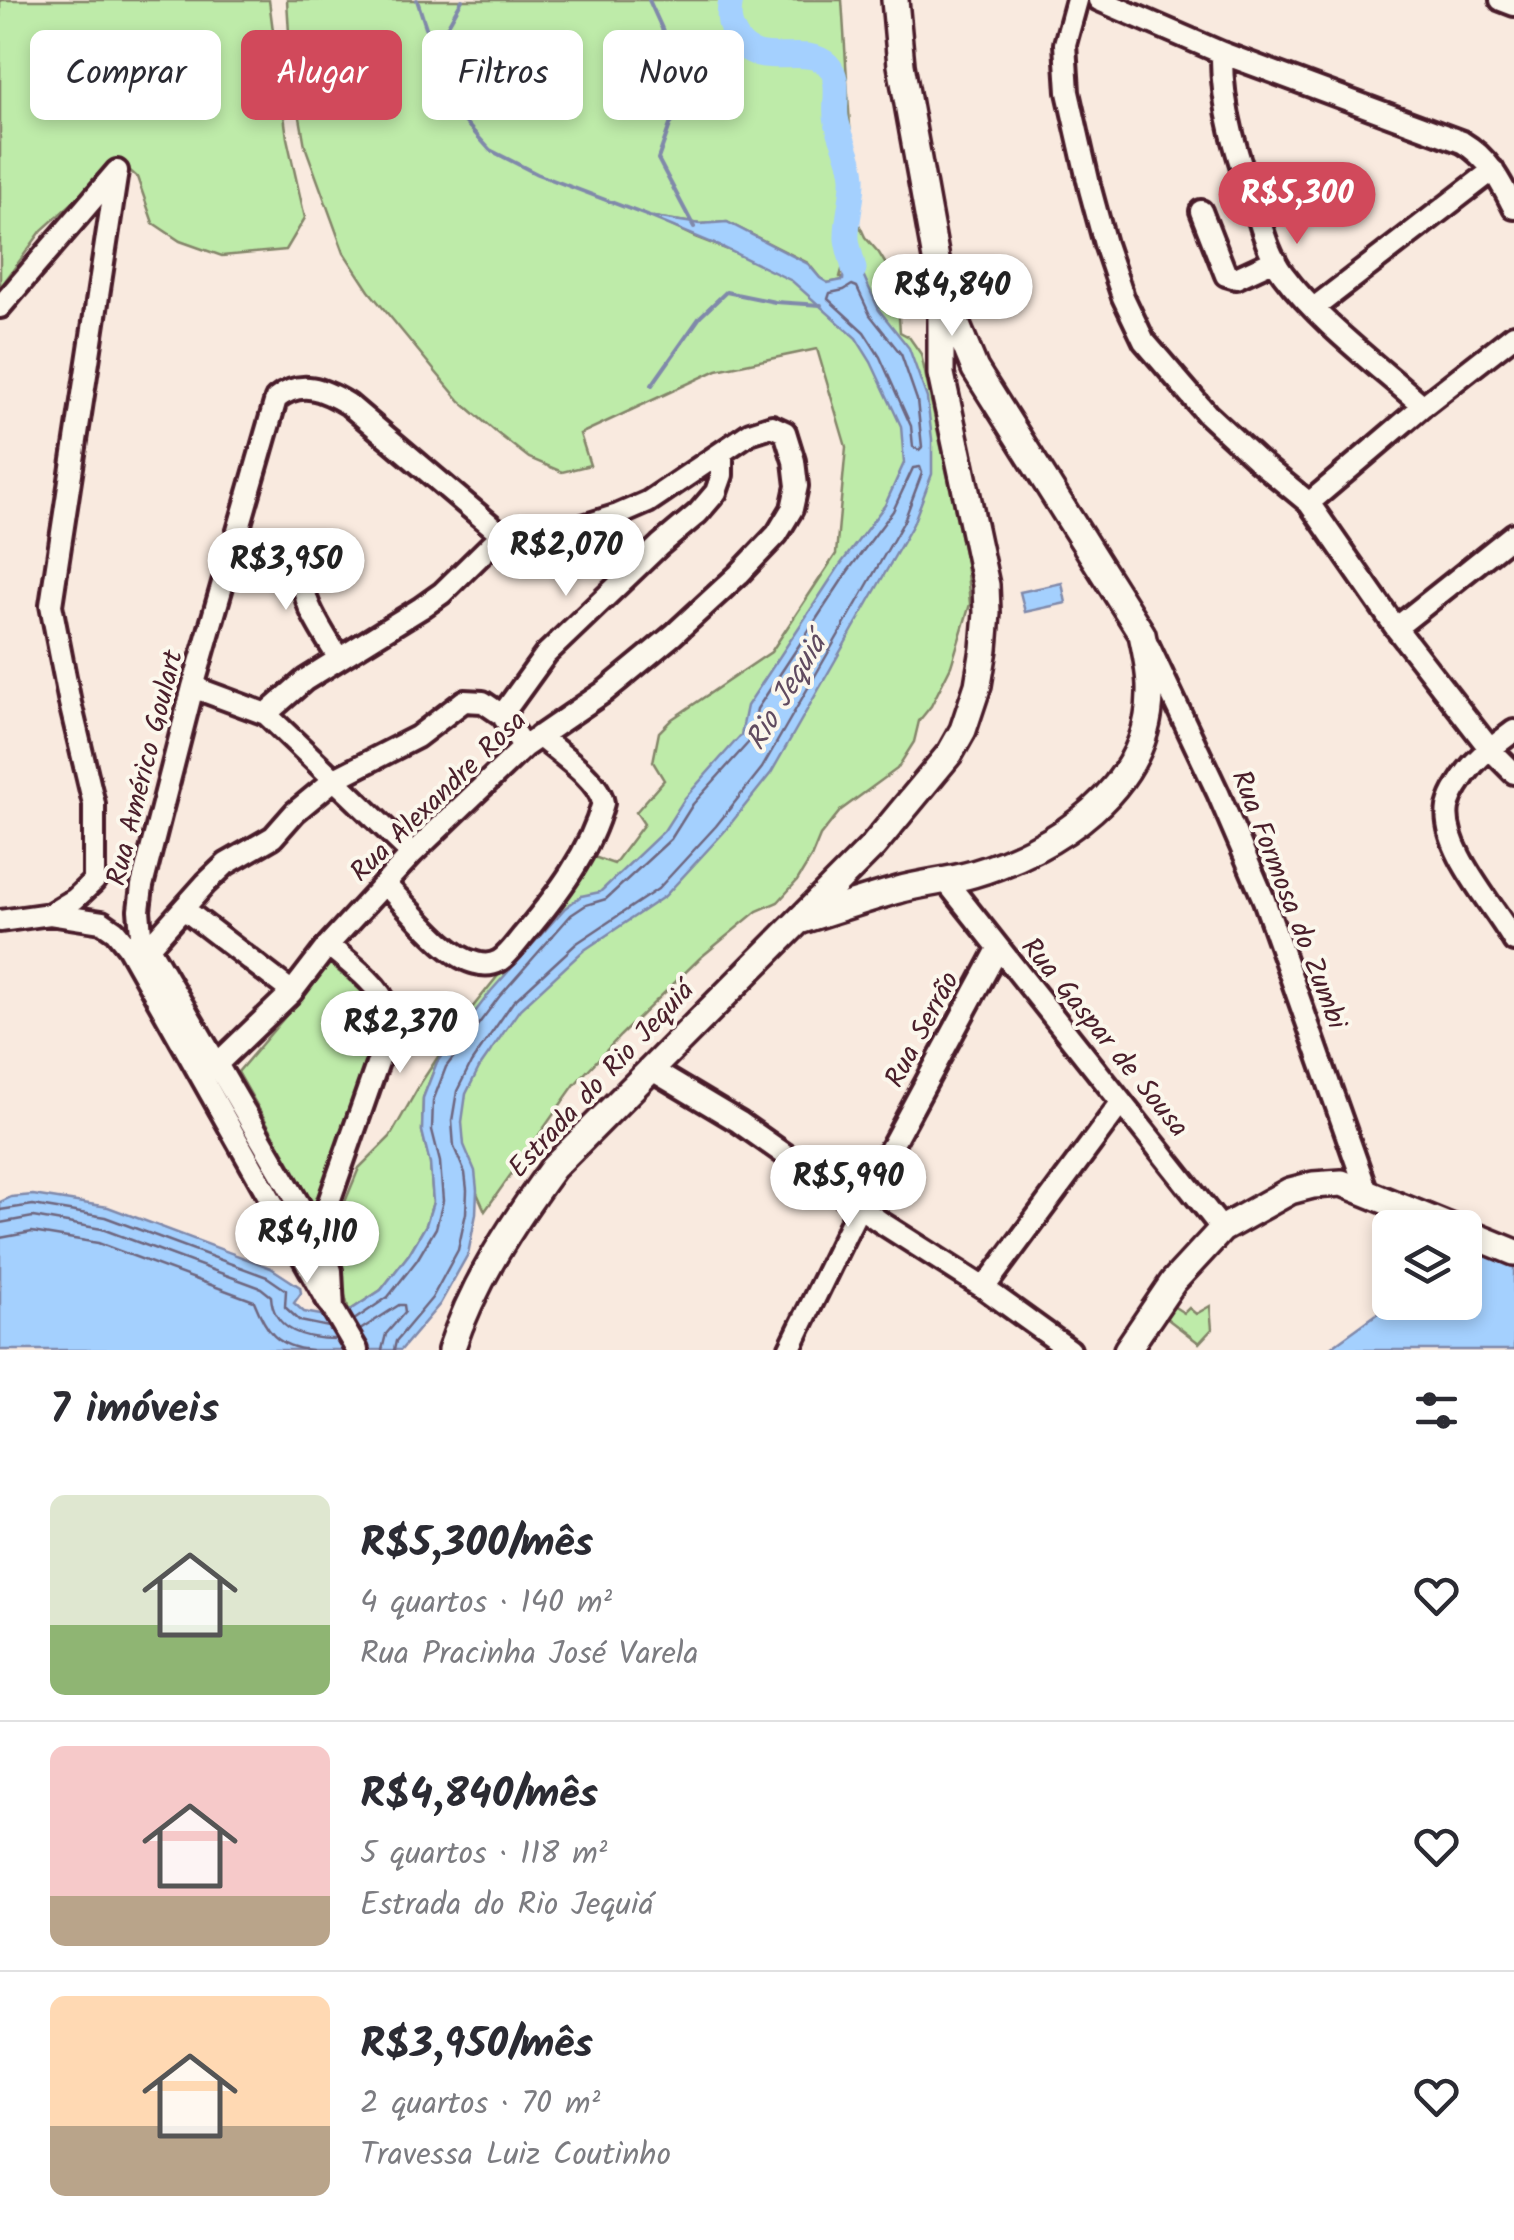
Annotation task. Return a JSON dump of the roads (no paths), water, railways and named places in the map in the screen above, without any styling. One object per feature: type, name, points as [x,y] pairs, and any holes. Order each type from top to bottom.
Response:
[{"type":"main road","name":"Estrada do Rio Jequiá","points":[[451,1350],[483,1274],[553,1168],[873,846],[950,753],[972,705],[984,649],[986,586],[941,374],[941,287],[900,65],[895,0]]},
{"type":"main road","name":"Estrada do Rio Jequiá","points":[[794,922],[1001,864],[1040,846],[1067,830],[1112,792],[1140,746],[1146,726],[1150,670],[1142,634],[975,369],[941,287]]},
{"type":"main road","points":[[941,374],[956,366],[975,369]]},
{"type":"main road","points":[[873,846],[876,874],[889,887],[900,890]]},
{"type":"main road","points":[[1127,1350],[1173,1282],[1222,1229],[1290,1191],[1342,1184],[1410,1210]]},
{"type":"main road","points":[[1482,1239],[1514,1252]]},
{"type":"street","points":[[1077,0],[1064,44],[1068,92],[1090,189],[1124,297],[1144,340],[1208,414],[1309,503],[1396,628],[1490,749],[1514,773]]},
{"type":"street","points":[[1099,0],[1222,53],[1462,142],[1494,170],[1514,208]]},
{"type":"street","points":[[1501,0],[1514,5]]},
{"type":"street","points":[[1222,53],[1221,80],[1236,156],[1281,272],[1314,308],[1422,406]]},
{"type":"street","points":[[1314,308],[1494,170]]},
{"type":"street","points":[[0,308],[117,171],[51,605],[94,804],[94,881],[50,914]]},
{"type":"street","points":[[1201,211],[1226,276],[1236,278],[1275,260]]},
{"type":"street","points":[[1309,503],[1422,406],[1514,335]]},
{"type":"street","name":"Rua Américo Goulart","points":[[357,1350],[334,1312],[328,1259],[317,1236],[141,934],[142,886],[193,686],[272,406],[280,395],[297,388],[326,391],[348,404],[500,533]]},
{"type":"street","name":"Rua Alexandre Rosa","points":[[216,1065],[292,992],[328,945],[412,854],[532,742],[604,692],[673,634],[780,531],[798,486],[785,432],[772,426],[763,428],[722,454]]},
{"type":"street","points":[[266,714],[305,680],[442,592],[500,533],[554,534],[618,515],[648,502],[722,454]]},
{"type":"street","points":[[502,715],[546,654],[716,492],[722,475],[722,454]]},
{"type":"street","points":[[1396,628],[1514,534]]},
{"type":"street","points":[[316,564],[304,592],[339,660]]},
{"type":"street","name":"Rua Formosa do Zumbi","points":[[1142,634],[1264,900],[1367,1192]]},
{"type":"street","points":[[193,686],[266,714],[412,854]]},
{"type":"street","points":[[148,948],[226,864],[273,836],[294,812],[335,779],[417,737],[464,701],[483,702],[532,742],[593,782],[602,794],[603,802],[578,860],[554,900],[498,962],[476,964],[463,958],[440,942],[384,884]]},
{"type":"street","points":[[1514,732],[1475,760],[1448,808],[1450,831],[1459,855],[1514,941]]},
{"type":"street","name":"Rua Gaspar de Sousa","points":[[945,880],[1222,1229]]},
{"type":"street","points":[[184,909],[292,992]]},
{"type":"street","points":[[0,921],[50,914],[102,922],[115,931],[128,947],[334,1312]]},
{"type":"street","points":[[317,1236],[386,1039],[388,1020],[386,1002],[376,988],[328,945]]},
{"type":"street","name":"Rua Serrão","points":[[789,1350],[860,1207],[998,949]]},
{"type":"street","points":[[652,1070],[739,1122],[1070,1350]]},
{"type":"street","points":[[984,1288],[1121,1103]]},
{"type":"water","points":[[647,216],[700,224],[727,222],[808,264],[828,283],[843,280],[847,239],[879,310],[909,348],[927,398],[932,474],[913,524],[771,773],[665,896],[583,951],[520,1009],[479,1068],[466,1094],[462,1122],[464,1145],[475,1171],[477,1190],[468,1254],[440,1304],[401,1350],[0,1350],[0,1202],[11,1197],[33,1195],[108,1207],[271,1268],[300,1287],[301,1293],[294,1303],[304,1312],[332,1317],[381,1290],[409,1254],[426,1225],[433,1202],[422,1131],[423,1098],[437,1062],[491,991],[565,908],[581,896],[600,892],[664,831],[685,798],[741,735],[747,706],[840,565],[885,505],[904,463],[901,426],[856,338],[792,281]]},
{"type":"water","points":[[1062,583],[1066,603],[1025,612],[1020,592]]},
{"type":"water","points":[[1482,1256],[1514,1266],[1514,1350],[1327,1350],[1372,1317],[1482,1320]]},
{"type":"waterway","points":[[417,0],[440,70],[465,122],[490,150],[537,174],[648,216]]},
{"type":"waterway","points":[[445,30],[462,0]]},
{"type":"waterway","points":[[649,0],[684,77],[681,111],[670,125],[658,159],[694,227]]},
{"type":"waterway","name":"Rio Jequiá","points":[[731,0],[731,28],[745,48],[769,56],[819,59],[832,70],[836,117],[853,177],[847,239],[854,269]]},
{"type":"waterway","points":[[652,385],[700,317],[726,292],[775,302],[821,305]]}]
